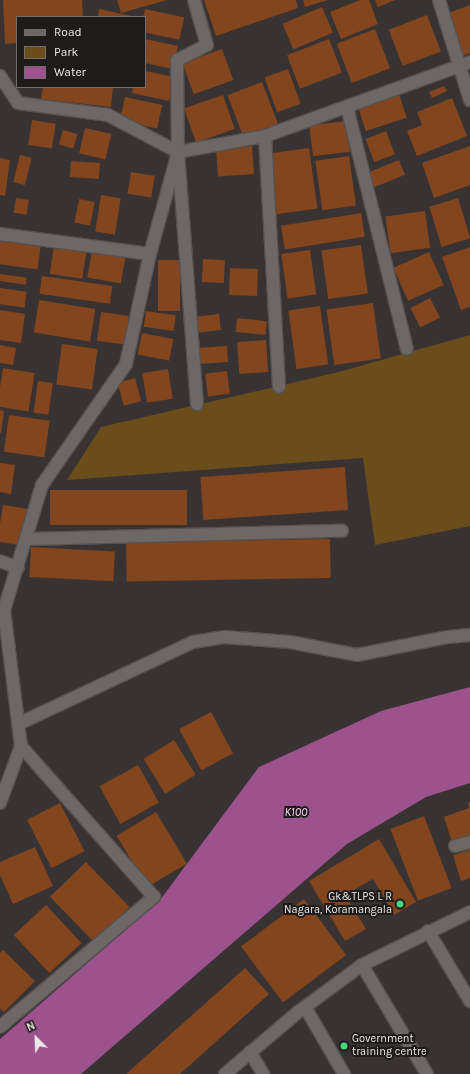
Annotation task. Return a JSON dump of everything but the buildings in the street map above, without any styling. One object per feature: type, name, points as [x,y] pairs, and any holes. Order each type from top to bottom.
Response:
[{"type":"street","points":[[194,0],[207,44],[177,60],[178,152],[197,404]]},
{"type":"street","points":[[439,0],[465,64],[470,100]]},
{"type":"street","points":[[0,76],[18,103],[108,114],[178,152],[265,136],[465,64]]},
{"type":"street","points":[[347,107],[407,349]]},
{"type":"street","points":[[265,136],[279,387]]},
{"type":"street","points":[[0,803],[21,746],[4,610],[27,540],[42,485],[126,364],[150,254],[178,152]]},
{"type":"street","points":[[0,234],[150,254]]},
{"type":"street","points":[[27,540],[342,531]]},
{"type":"street","points":[[0,561],[18,568]]},
{"type":"street","points":[[18,724],[193,642],[231,637],[290,642],[357,655],[448,637],[470,636]]},
{"type":"street","points":[[0,1027],[154,897],[21,746]]},
{"type":"street","points":[[455,846],[470,842]]},
{"type":"street","points":[[225,1074],[305,1007],[362,965],[428,931],[470,912]]},
{"type":"street","points":[[428,931],[470,1000]]},
{"type":"street","points":[[362,965],[427,1074]]},
{"type":"street","points":[[305,1007],[344,1074]]},
{"type":"street","points":[[250,1052],[263,1074]]},
{"type":"green space","points":[[470,335],[470,526],[375,545],[363,458],[67,480],[101,427],[335,373]]},
{"type":"water","name":"K100","points":[[470,687],[470,783],[426,797],[347,844],[81,1074],[0,1074],[0,1039],[160,900],[259,767],[381,711]]},
{"type":"place","name":"Gk&TLPS L R Nagara, Koramangala","points":[[400,904]]},
{"type":"place","name":"Government training centre","points":[[344,1046]]}]
